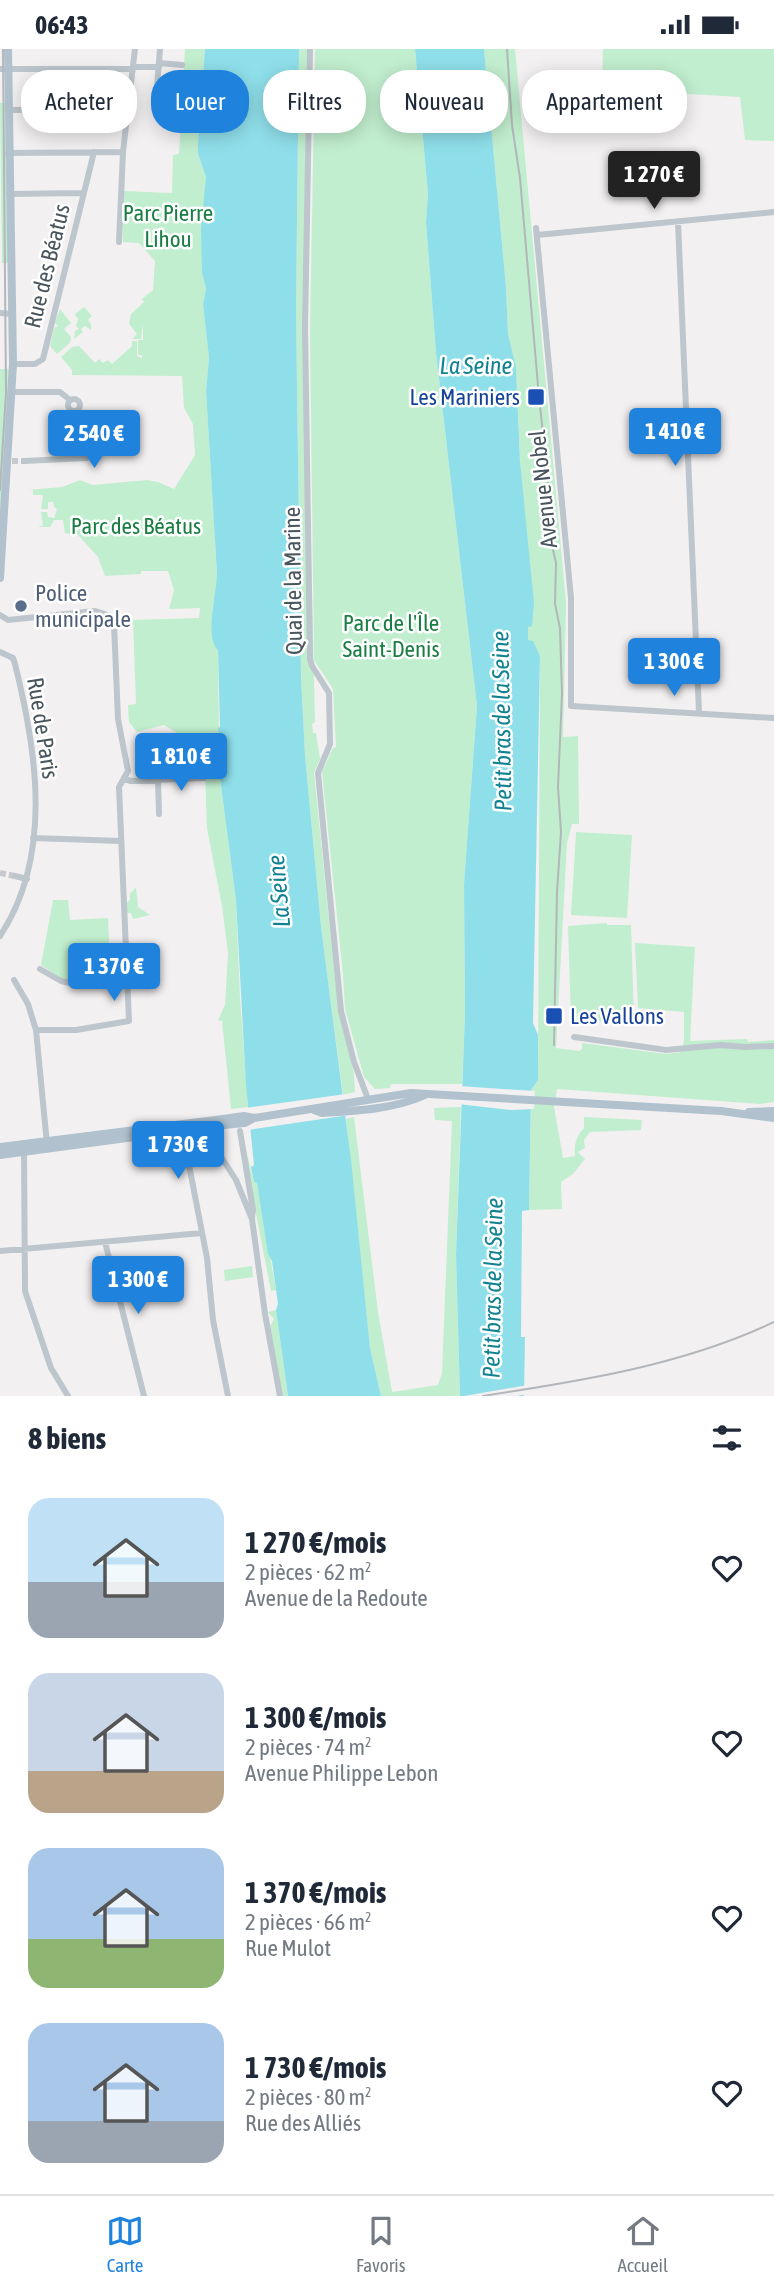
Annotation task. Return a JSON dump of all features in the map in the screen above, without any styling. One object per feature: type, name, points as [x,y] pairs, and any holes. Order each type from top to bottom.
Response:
[{"type":"main road","points":[[0,578],[13,364],[9,110],[4,88],[8,49]]},
{"type":"main road","points":[[0,1155],[24,1148],[205,1125],[244,1116],[254,1118],[314,1110],[322,1113],[411,1093],[558,1103],[773,1112]]},
{"type":"main road","points":[[0,1147],[24,1148]]},
{"type":"street","points":[[133,68],[135,49]]},
{"type":"street","points":[[159,70],[160,49]]},
{"type":"street","name":"Quai de la Marine","points":[[310,49],[306,327],[310,659],[329,693],[330,744],[317,773],[341,1011],[354,1062],[369,1103]]},
{"type":"street","points":[[4,69],[183,65]]},
{"type":"street","points":[[9,110],[21,110]]},
{"type":"street","points":[[119,242],[124,133]]},
{"type":"street","name":"Rue des Béatus","points":[[13,364],[35,364],[43,359],[94,152]]},
{"type":"street","points":[[8,153],[122,152]]},
{"type":"street","points":[[9,194],[83,193]]},
{"type":"street","points":[[774,212],[678,222],[699,712],[774,717]]},
{"type":"street","name":"Avenue Nobel","points":[[678,222],[537,232],[571,598],[570,706],[699,712]]},
{"type":"street","points":[[0,313],[12,314]]},
{"type":"street","points":[[12,392],[60,392],[70,400],[80,402],[77,411],[84,425],[86,458],[24,461]]},
{"type":"street","points":[[0,615],[8,620],[95,611],[111,616],[114,625],[118,719],[128,771],[119,787],[129,1021],[76,1030],[36,1030]]},
{"type":"street","name":"Rue de Paris","points":[[0,652],[13,658],[15,664],[28,718],[35,771],[33,838],[27,879],[11,919],[0,936]]},
{"type":"street","points":[[124,779],[204,778]]},
{"type":"street","points":[[158,780],[159,814]]},
{"type":"street","points":[[33,838],[121,841]]},
{"type":"street","points":[[15,876],[27,879]]},
{"type":"street","points":[[40,969],[67,983],[127,983]]},
{"type":"street","points":[[14,980],[28,1004],[36,1030],[47,1145]]},
{"type":"street","points":[[574,1037],[666,1050],[732,1045],[745,1048],[774,1046]]},
{"type":"street","points":[[205,1125],[209,1138],[236,1181],[252,1219]]},
{"type":"street","points":[[182,1128],[207,1258],[213,1320],[228,1396]]},
{"type":"street","points":[[240,1131],[253,1210],[256,1255],[281,1396]]},
{"type":"street","points":[[24,1148],[25,1291],[51,1368],[68,1396]]},
{"type":"street","points":[[0,1251],[24,1251],[202,1233]]},
{"type":"street","points":[[105,1242],[144,1396]]},
{"type":"green space","points":[[185,49],[205,49],[203,70],[184,70]]},
{"type":"green space","points":[[299,49],[307,49],[307,70],[299,70]]},
{"type":"green space","name":"Parc de l'Île Saint-Denis","points":[[315,49],[415,49],[417,70],[380,70],[380,133],[423,133],[436,353],[477,706],[464,884],[465,1012],[462,1084],[391,1084],[390,1088],[375,1089],[364,1077],[345,1009],[322,772],[333,748],[336,747],[333,689],[314,660],[310,333],[314,133],[366,133],[366,70],[315,70]]},
{"type":"green space","points":[[484,49],[515,49],[566,603],[563,737],[578,736],[579,824],[572,824],[567,843],[556,1048],[579,1051],[582,1049],[582,1043],[666,1054],[681,1052],[684,1041],[684,1012],[638,1008],[635,943],[695,947],[690,1041],[774,1040],[774,1102],[760,1104],[557,1089],[554,1106],[563,1158],[575,1156],[576,1141],[584,1128],[584,1117],[642,1120],[641,1130],[590,1132],[584,1140],[585,1148],[578,1152],[585,1159],[573,1174],[561,1182],[562,1209],[529,1210],[531,1090],[538,1080],[540,656],[528,640],[516,367],[508,334],[492,133],[508,133],[508,70],[486,70]]},
{"type":"green space","points":[[603,49],[774,49],[774,141],[745,140],[740,97],[687,94],[687,70],[602,70]]},
{"type":"green space","points":[[0,103],[6,103],[9,263],[2,263]]},
{"type":"green space","points":[[180,133],[199,133],[198,154],[206,177],[202,273],[206,289],[203,304],[209,358],[206,391],[217,574],[212,630],[218,650],[219,735],[222,753],[220,778],[236,900],[248,1107],[231,1109],[222,1021],[218,1020],[225,1005],[228,953],[207,828],[205,773],[160,775],[160,766],[175,758],[180,750],[177,733],[164,725],[137,732],[129,722],[128,705],[136,704],[133,620],[199,618],[200,608],[169,609],[174,590],[168,571],[141,571],[141,574],[105,576],[98,557],[78,535],[65,533],[63,520],[54,520],[50,527],[38,527],[43,525],[41,512],[47,512],[48,517],[54,518],[57,509],[53,502],[48,502],[48,509],[41,509],[43,495],[33,495],[33,490],[27,490],[62,487],[80,480],[93,485],[147,480],[174,489],[195,455],[193,424],[184,408],[182,376],[72,375],[72,370],[61,357],[72,347],[79,346],[95,363],[99,359],[103,363],[108,360],[112,364],[132,346],[132,341],[137,341],[137,356],[142,358],[142,355],[138,355],[138,340],[143,340],[143,324],[141,339],[132,339],[137,334],[129,324],[131,314],[153,290],[155,261],[139,243],[123,242],[123,191],[172,193],[173,155],[179,154]]},
{"type":"green space","points":[[298,133],[306,133],[304,252],[315,722],[312,724],[320,759],[314,773],[338,1008],[354,1074],[355,1092],[343,1095],[321,926],[305,755],[301,677],[296,309]]},
{"type":"green space","points":[[84,307],[92,316],[88,320],[91,330],[85,326],[81,329],[83,332],[74,339],[75,331],[79,329],[76,326],[78,319],[75,314]]},
{"type":"green space","points":[[60,309],[71,323],[64,329],[71,337],[70,343],[57,354],[50,346],[54,328],[58,326],[55,323]]},
{"type":"green space","points":[[0,369],[10,369],[0,521]]},
{"type":"green space","points":[[576,832],[632,835],[627,918],[571,915]]},
{"type":"green space","points":[[136,887],[138,907],[150,915],[133,919],[131,913],[127,913],[126,903]]},
{"type":"green space","points":[[53,900],[68,900],[70,920],[108,918],[111,981],[65,981],[41,965]]},
{"type":"green space","points":[[607,923],[631,925],[634,1019],[590,1022],[571,1020],[568,926]]},
{"type":"green space","points":[[461,1107],[456,1255],[460,1396],[381,1396],[370,1348],[346,1119],[354,1117],[378,1312],[392,1392],[438,1385],[442,1373],[452,1121],[435,1120],[434,1108]]},
{"type":"green space","points":[[244,1142],[254,1182],[257,1183],[276,1290],[271,1291],[249,1178]]},
{"type":"green space","points":[[252,1266],[253,1277],[225,1281],[224,1270]]},
{"type":"green space","points":[[276,1310],[288,1396],[281,1396],[269,1328],[274,1319],[268,1312]]},
{"type":"water","name":"La Seine","points":[[205,49],[299,49],[299,70],[263,70],[263,133],[298,133],[296,309],[301,677],[305,755],[321,926],[351,1160],[370,1348],[381,1396],[288,1396],[272,1261],[268,1254],[257,1183],[254,1182],[251,1167],[254,1165],[246,1086],[236,900],[220,778],[222,753],[218,728],[218,650],[212,635],[217,574],[206,391],[209,358],[203,304],[206,289],[202,273],[201,229],[206,177],[198,154],[199,133],[249,133],[249,70],[203,70]]},
{"type":"water","name":"La Seine","points":[[415,49],[484,49],[486,70],[417,70]]},
{"type":"water","name":"La Seine","points":[[423,133],[492,133],[508,334],[516,367],[520,461],[534,603],[528,640],[533,641],[540,656],[533,1023],[538,1035],[538,1080],[531,1090],[529,1210],[522,1211],[521,1337],[525,1337],[524,1396],[460,1396],[456,1255],[465,1012],[464,884],[477,706],[436,353],[426,222],[428,194]]},
{"type":"pier","points":[[458,1086],[535,1091],[534,1109],[511,1110],[458,1104]]},
{"type":"pier","points":[[346,1094],[349,1115],[247,1130],[245,1108]]},
{"type":"pier","points":[[528,1385],[528,1394],[517,1396],[464,1396]]},
{"type":"tunnel","points":[[12,461],[24,461]]},
{"type":"tunnel","points":[[0,873],[15,876]]},
{"type":"tram line","points":[[0,490],[6,393],[3,49]]},
{"type":"railway","points":[[507,49],[512,125],[520,178],[548,479],[548,527],[556,563],[555,604],[560,628],[562,694],[558,787],[561,832],[554,1045]]},
{"type":"railway","points":[[483,1396],[594,1377],[668,1360],[704,1350],[774,1322]]},
{"type":"place","name":"Les Mariniers","points":[[536,397]]},
{"type":"place","name":"Police municipale","points":[[21,606]]},
{"type":"place","name":"Les Vallons","points":[[554,1016]]},
{"type":"park label","name":"Parc Pierre Lihou","points":[[168,226]]},
{"type":"park label","name":"Parc des Béatus","points":[[136,526]]},
{"type":"water label","name":"Petit bras de la Seine","points":[[502,721]]},
{"type":"water label","name":"Petit bras de la Seine","points":[[493,1288]]}]
